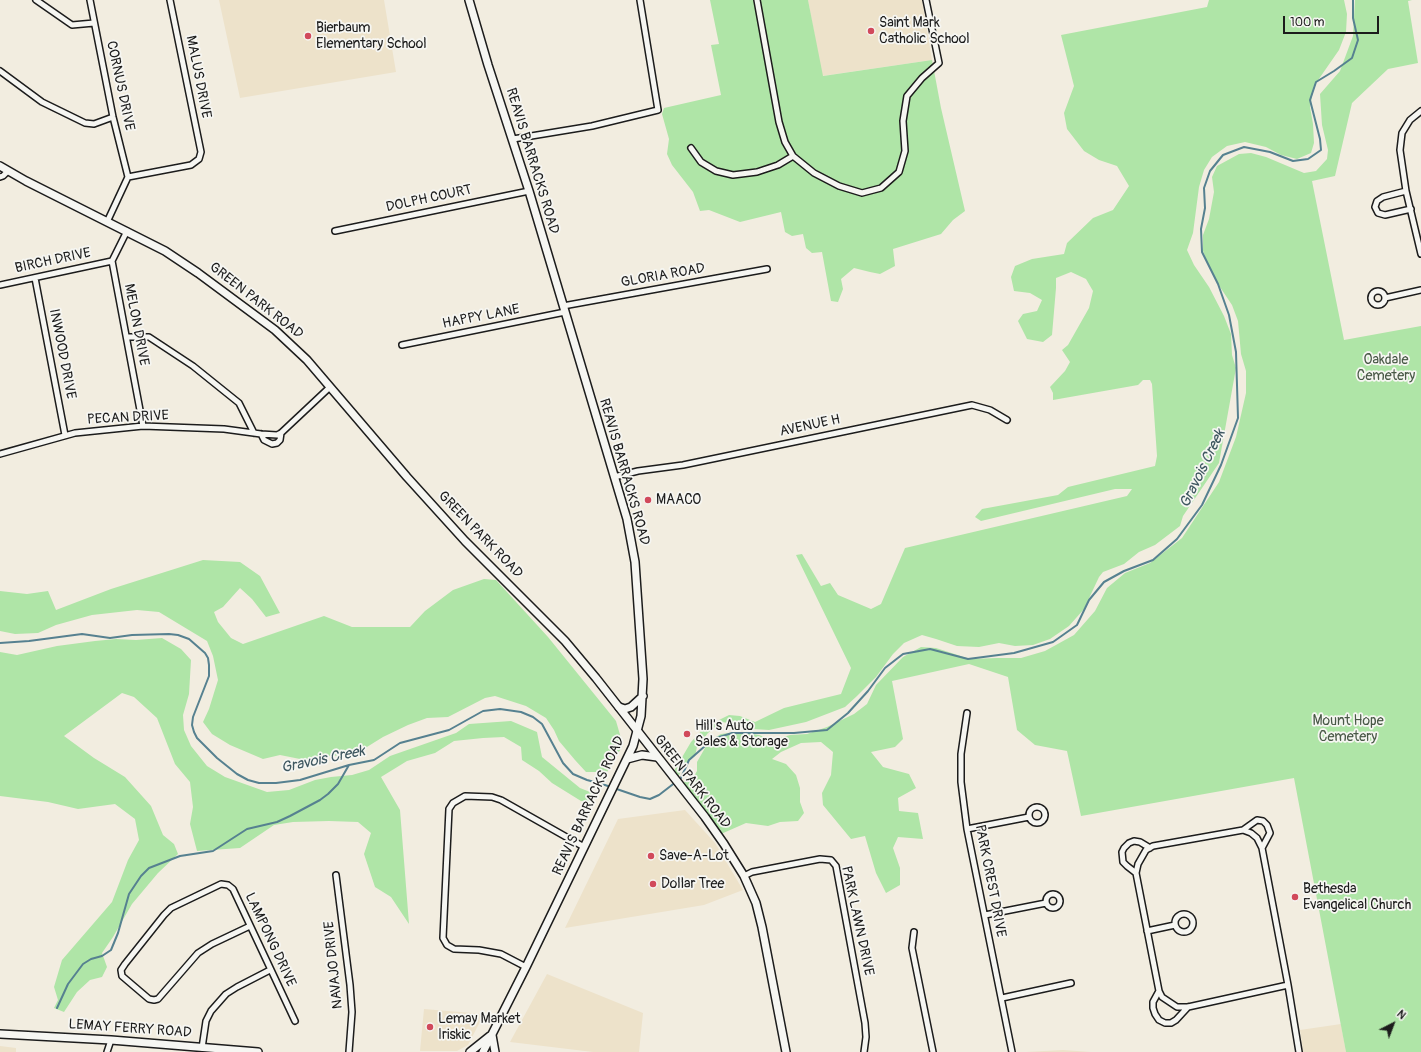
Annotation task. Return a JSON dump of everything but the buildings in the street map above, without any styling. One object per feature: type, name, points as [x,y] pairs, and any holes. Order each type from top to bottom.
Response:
[{"type":"main road","name":"REAVIS BARRACKS ROAD","points":[[469,0],[529,190],[627,519],[633,551],[643,696],[638,732],[633,746],[483,1052]]},
{"type":"main road","name":"GREEN PARK ROAD","points":[[0,166],[175,257],[261,318],[298,350],[407,478],[452,527],[565,641],[619,707],[717,834],[744,876],[759,913],[786,1052]]},
{"type":"main road","points":[[619,707],[625,709],[631,707],[643,696]]},
{"type":"main road","points":[[626,761],[642,755],[657,757]]},
{"type":"main road","name":"LEMAY FERRY ROAD","points":[[0,1034],[111,1040],[258,1052]]},
{"type":"main road","points":[[470,1052],[492,1035],[495,1052]]},
{"type":"street","points":[[36,0],[72,25],[94,23]]},
{"type":"street","name":"CORNUS DRIVE","points":[[90,0],[113,117],[128,177]]},
{"type":"street","name":"MALUS DRIVE","points":[[128,177],[191,165],[199,158],[201,152],[170,0]]},
{"type":"street","points":[[513,139],[592,126],[658,110],[640,0]]},
{"type":"street","points":[[756,0],[779,122],[785,142],[793,156],[814,173],[839,186],[862,193],[881,188],[899,172],[905,151],[904,121],[907,96],[922,78],[939,63],[926,0]]},
{"type":"street","points":[[0,71],[42,102],[85,123],[94,124],[113,117]]},
{"type":"street","points":[[1421,111],[1410,120],[1402,133],[1400,150],[1406,191],[1421,254]]},
{"type":"street","points":[[691,148],[701,162],[716,171],[733,175],[756,172],[778,165],[793,156]]},
{"type":"street","points":[[0,177],[8,171]]},
{"type":"street","points":[[108,222],[128,177]]},
{"type":"street","name":"DOLPH COURT","points":[[335,231],[529,190]]},
{"type":"street","points":[[1406,191],[1383,197],[1377,201],[1375,207],[1378,213],[1385,215],[1411,209]]},
{"type":"street","points":[[112,261],[126,231]]},
{"type":"street","name":"BIRCH DRIVE","points":[[0,285],[112,261]]},
{"type":"street","name":"MELON DRIVE","points":[[112,261],[143,426]]},
{"type":"street","name":"GLORIA ROAD","points":[[564,309],[767,269]]},
{"type":"street","name":"INWOOD DRIVE","points":[[35,278],[65,435]]},
{"type":"street","points":[[1385,298],[1421,290]]},
{"type":"street","name":"HAPPY LANE","points":[[402,345],[564,309]]},
{"type":"street","points":[[127,337],[148,337],[193,366],[239,403],[254,433]]},
{"type":"street","name":"PECAN DRIVE","points":[[0,455],[65,435],[143,426],[224,429],[272,435],[281,433],[330,387]]},
{"type":"street","name":"AVENUE H","points":[[614,477],[638,471],[683,465],[972,405],[990,410],[1007,420]]},
{"type":"street","name":"PECAN DRIVE","points":[[261,434],[264,440],[272,444],[277,443],[280,440],[281,433]]},
{"type":"street","name":"PARK CREST DRIVE","points":[[967,713],[961,754],[961,782],[967,829],[1012,1052]]},
{"type":"street","points":[[526,967],[501,954],[479,950],[454,949],[447,945],[443,938],[449,809],[452,803],[465,796],[496,798],[584,847]]},
{"type":"street","points":[[967,829],[1029,817]]},
{"type":"street","points":[[1262,848],[1270,833],[1267,825],[1257,820],[1243,830],[1153,846],[1146,850],[1138,864],[1136,873],[1147,931],[1159,991],[1162,997],[1177,1007],[1188,1007],[1288,985]]},
{"type":"street","points":[[1243,830],[1257,838],[1262,848],[1300,1052]]},
{"type":"street","points":[[1136,873],[1123,862],[1122,852],[1124,848],[1129,843],[1134,841],[1140,842],[1150,848]]},
{"type":"street","name":"PARK LAWN DRIVE","points":[[744,876],[752,872],[820,858],[831,860],[836,866],[866,1024],[864,1052]]},
{"type":"street","name":"NAVAJO DRIVE","points":[[336,875],[352,1012],[349,1052]]},
{"type":"street","name":"LAMPONG DRIVE","points":[[250,926],[212,944],[198,954],[158,999],[149,999],[122,976],[121,970],[125,964],[171,908],[221,884],[228,885],[233,889],[295,1021]]},
{"type":"street","points":[[985,915],[1046,903]]},
{"type":"street","points":[[1147,931],[1175,925]]},
{"type":"street","points":[[914,932],[912,948],[933,1052]]},
{"type":"street","points":[[202,1048],[206,1021],[226,994],[270,970]]},
{"type":"street","points":[[1002,998],[1071,983]]},
{"type":"street","points":[[1159,991],[1153,1002],[1153,1008],[1154,1014],[1159,1020],[1165,1023],[1171,1023],[1176,1020],[1188,1007]]},
{"type":"street","points":[[107,1052],[111,1040]]},
{"type":"shaded area","name":"Bierbaum Elementary School","points":[[219,0],[384,0],[396,72],[240,98]]},
{"type":"shaded area","name":"Saint Mark Catholic School","points":[[808,0],[922,0],[932,60],[822,76]]},
{"type":"shaded area","points":[[685,810],[715,843],[743,890],[704,905],[565,928],[618,819]]},
{"type":"shaded area","points":[[547,974],[643,1013],[639,1052],[593,1052],[510,1042]]},
{"type":"shaded area","points":[[424,1009],[484,1014],[468,1045],[457,1051],[420,1051]]},
{"type":"shaded area","points":[[1341,1024],[1346,1052],[1303,1052],[1300,1030]]},
{"type":"shaded area","points":[[0,1046],[16,1048],[16,1052],[0,1052]]},
{"type":"shaded area","points":[[1063,1050],[1091,1052],[1026,1052]]},
{"type":"green space","points":[[710,0],[808,0],[823,76],[932,60],[941,108],[965,211],[953,220],[941,234],[893,249],[895,266],[880,274],[854,268],[841,279],[843,289],[838,302],[831,301],[822,252],[812,253],[806,248],[803,234],[792,236],[785,232],[781,212],[740,222],[709,210],[700,211],[693,192],[672,165],[667,154],[669,139],[662,114],[664,108],[721,95],[711,45],[719,44]]},
{"type":"green space","points":[[1209,0],[1344,0],[1347,14],[1346,32],[1339,50],[1314,86],[1310,107],[1314,143],[1311,153],[1297,159],[1281,155],[1266,147],[1245,142],[1227,146],[1212,157],[1204,170],[1199,187],[1193,233],[1187,250],[1194,265],[1209,287],[1224,316],[1231,334],[1232,355],[1236,368],[1219,463],[1183,516],[1180,526],[1155,545],[1139,552],[1124,564],[1103,572],[1099,577],[1084,609],[1069,626],[1050,639],[1033,645],[1015,646],[999,643],[979,647],[957,646],[922,635],[904,643],[893,654],[876,677],[845,707],[806,722],[769,730],[753,729],[722,722],[708,733],[697,747],[695,756],[684,765],[678,777],[674,771],[691,742],[705,727],[729,715],[740,716],[755,722],[784,708],[841,694],[851,668],[796,555],[802,554],[821,586],[830,583],[838,595],[871,609],[881,604],[905,548],[1127,496],[1132,489],[1115,489],[981,521],[975,517],[982,509],[1058,495],[1068,487],[1155,466],[1157,456],[1152,384],[1150,380],[1143,380],[1138,385],[1053,400],[1053,393],[1050,387],[1065,371],[1070,362],[1062,350],[1068,345],[1089,308],[1093,291],[1086,279],[1071,272],[1056,278],[1052,335],[1043,342],[1027,339],[1018,321],[1023,314],[1037,311],[1042,300],[1030,293],[1014,291],[1011,277],[1015,266],[1032,259],[1064,254],[1067,243],[1093,218],[1113,210],[1129,186],[1117,166],[1099,160],[1084,151],[1067,129],[1064,113],[1074,86],[1061,35],[1207,7]]},
{"type":"green space","points":[[1355,0],[1412,0],[1408,1],[1418,63],[1388,69],[1352,103],[1335,176],[1312,181],[1344,340],[1421,326],[1421,1052],[1346,1052],[1294,778],[1081,816],[1067,751],[1035,745],[1017,730],[1008,677],[969,664],[892,681],[903,739],[895,747],[871,752],[883,767],[909,774],[916,788],[898,798],[899,811],[918,813],[923,839],[898,837],[893,848],[900,868],[900,885],[886,893],[876,873],[865,836],[851,839],[823,805],[822,793],[831,775],[833,752],[821,742],[801,743],[781,752],[772,759],[786,764],[796,775],[800,788],[800,802],[804,813],[798,821],[780,822],[768,826],[746,823],[721,834],[682,783],[693,778],[697,771],[697,762],[709,741],[721,734],[738,732],[759,735],[773,740],[790,735],[807,734],[827,727],[854,714],[867,704],[876,685],[903,657],[921,647],[936,648],[970,659],[1021,658],[1045,651],[1074,635],[1095,611],[1107,588],[1125,573],[1150,563],[1182,538],[1219,482],[1236,437],[1246,393],[1246,371],[1241,354],[1238,321],[1232,305],[1209,267],[1203,251],[1203,235],[1209,219],[1214,192],[1212,177],[1217,166],[1239,154],[1251,153],[1266,157],[1304,173],[1316,171],[1327,159],[1328,150],[1322,125],[1320,94],[1340,71],[1353,36]]},
{"type":"green space","points":[[203,560],[240,562],[260,576],[280,613],[266,617],[252,599],[240,588],[223,607],[214,612],[218,622],[231,638],[243,644],[324,616],[352,627],[410,627],[425,611],[453,590],[484,579],[496,580],[548,637],[616,721],[623,745],[607,772],[586,772],[559,741],[546,718],[526,706],[495,696],[485,698],[448,717],[427,718],[408,725],[383,737],[354,755],[325,756],[305,760],[280,755],[263,759],[230,745],[212,734],[203,722],[209,709],[218,680],[213,656],[207,641],[159,612],[137,610],[92,615],[56,625],[38,633],[15,634],[0,631],[0,591],[27,594],[48,591],[56,610],[111,589]]},
{"type":"green space","points":[[162,638],[181,649],[191,660],[189,694],[183,715],[184,730],[191,746],[207,766],[225,777],[267,792],[289,790],[315,780],[352,775],[369,770],[390,756],[456,733],[469,724],[511,721],[537,732],[542,757],[580,788],[595,794],[592,802],[581,801],[552,783],[539,771],[522,760],[521,747],[504,737],[454,741],[435,753],[407,761],[381,777],[400,810],[409,924],[391,897],[375,887],[364,854],[371,833],[358,822],[293,822],[274,825],[240,848],[197,851],[190,824],[193,807],[190,782],[175,764],[157,718],[134,697],[122,693],[64,736],[94,758],[125,777],[151,806],[163,835],[174,844],[178,854],[158,873],[132,904],[102,953],[107,967],[102,977],[90,980],[77,992],[64,1012],[54,1008],[58,1000],[54,987],[62,960],[112,902],[128,860],[139,840],[135,819],[115,804],[78,809],[48,802],[0,796],[0,652],[17,655],[57,646],[95,641]]},
{"type":"waterway","name":"Gravois Creek","points":[[0,643],[82,634],[110,638],[132,635],[169,634],[178,635],[189,639],[205,653],[208,658],[209,665],[209,676],[193,717],[192,725],[194,732],[197,738],[217,758],[237,774],[248,780],[259,783],[276,783],[300,780],[349,765],[374,760],[400,743],[449,730],[483,711],[500,709],[521,712],[533,717],[542,724],[563,763],[573,774],[587,780],[650,799],[659,795],[681,778],[689,760],[713,739],[732,733],[794,733],[827,730],[848,713],[868,691],[885,668],[903,654],[930,649],[968,659],[1014,653],[1053,642],[1077,625],[1089,600],[1104,582],[1124,571],[1153,560],[1177,539],[1202,505],[1221,465],[1238,418],[1236,352],[1229,315],[1218,284],[1202,252],[1201,229],[1205,208],[1204,188],[1210,171],[1223,155],[1244,147],[1270,152],[1293,161],[1308,159],[1321,150],[1320,139],[1310,100],[1316,82],[1352,58],[1358,40],[1353,18],[1353,0]]},
{"type":"waterway","points":[[57,1008],[68,984],[83,964],[91,959],[102,956],[111,950],[118,933],[129,894],[141,876],[149,868],[180,856],[213,851],[247,829],[277,822],[290,816],[328,794],[338,784],[349,765]]},
{"type":"place","name":"Saint Mark Catholic School","points":[[871,31]]},
{"type":"place","name":"Bierbaum Elementary School","points":[[308,36]]},
{"type":"place","name":"MAACO","points":[[648,500]]},
{"type":"place","name":"Hill's Auto Sales & Storage","points":[[687,734]]},
{"type":"place","name":"Save-A-Lot","points":[[651,856]]},
{"type":"place","name":"Dollar Tree","points":[[653,884]]},
{"type":"place","name":"Bethesda Evangelical Church","points":[[1295,897]]},
{"type":"place","name":"Lemay Market Iriskic","points":[[430,1027]]},
{"type":"park label","name":"Oakdale Cemetery","points":[[1386,368]]},
{"type":"park label","name":"Mount Hope Cemetery","points":[[1348,730]]}]
